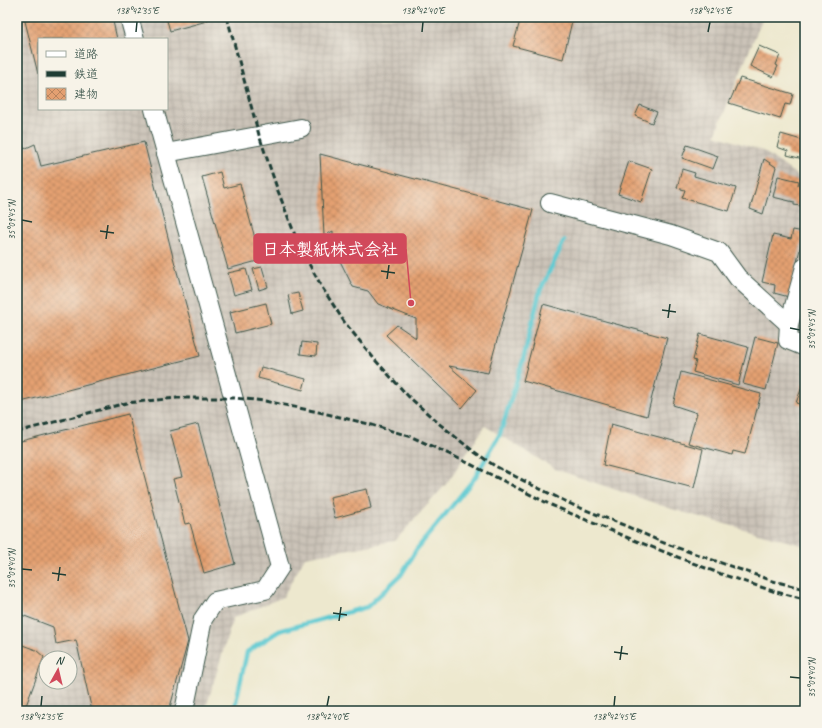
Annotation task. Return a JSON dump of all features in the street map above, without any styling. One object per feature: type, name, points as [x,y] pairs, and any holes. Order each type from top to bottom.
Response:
[{"type":"street","points":[[129,17],[135,38]]},
{"type":"street","points":[[154,110],[280,567],[266,590],[215,601],[203,619],[184,711]]},
{"type":"street","points":[[166,153],[301,128]]},
{"type":"street","points":[[550,203],[671,235],[719,252],[738,278],[789,324]]},
{"type":"street","points":[[805,267],[789,324],[788,340],[805,347]]},
{"type":"shaded area","points":[[17,17],[763,17],[715,135],[763,151],[805,181],[805,546],[675,510],[555,469],[485,426],[447,483],[395,541],[305,557],[283,597],[233,618],[205,711],[17,711]]},
{"type":"building","points":[[24,17],[112,17],[117,38],[38,38],[38,74]]},
{"type":"building","points":[[166,17],[206,17],[207,21],[170,31]]},
{"type":"building","points":[[521,17],[573,17],[563,59],[513,46]]},
{"type":"building","points":[[759,46],[780,55],[776,65],[778,66],[773,77],[750,66]]},
{"type":"building","points":[[740,78],[793,94],[790,105],[785,104],[780,119],[729,103]]},
{"type":"building","points":[[640,105],[657,112],[652,123],[635,116]]},
{"type":"building","points":[[17,125],[24,149],[35,144],[41,166],[144,142],[200,356],[17,403]]},
{"type":"building","points":[[781,134],[805,141],[803,159],[787,155],[788,151],[777,147]]},
{"type":"building","points":[[687,145],[718,156],[713,169],[682,158]]},
{"type":"building","points":[[320,154],[533,210],[488,373],[449,366],[477,390],[462,408],[386,335],[397,325],[416,338],[416,319],[378,304],[368,291],[353,287],[333,247],[333,231],[324,236]]},
{"type":"building","points":[[764,159],[776,167],[763,214],[750,209]]},
{"type":"building","points":[[629,161],[652,169],[641,202],[618,194]]},
{"type":"building","points":[[682,169],[695,173],[694,176],[736,188],[729,211],[682,198],[685,190],[677,188]]},
{"type":"building","points":[[220,172],[224,188],[240,184],[261,260],[228,269],[202,177]]},
{"type":"building","points":[[778,176],[799,181],[798,185],[805,187],[800,206],[794,205],[794,202],[773,197]]},
{"type":"building","points":[[793,230],[804,232],[789,297],[774,293],[775,285],[762,282],[773,235],[791,239]]},
{"type":"building","points":[[262,267],[268,287],[259,290],[253,269]]},
{"type":"building","points":[[246,269],[252,290],[234,295],[228,273]]},
{"type":"building","points":[[298,293],[303,311],[292,314],[288,295]]},
{"type":"building","points":[[266,303],[271,324],[235,333],[230,312]]},
{"type":"building","points":[[543,304],[667,338],[647,416],[523,381]]},
{"type":"building","points":[[700,334],[748,347],[738,385],[693,372],[696,361],[693,360]]},
{"type":"building","points":[[755,337],[778,343],[766,390],[743,384]]},
{"type":"building","points":[[302,342],[317,344],[316,356],[300,354]]},
{"type":"building","points":[[261,367],[306,379],[303,390],[258,378]]},
{"type":"building","points":[[681,372],[761,394],[745,454],[733,451],[732,455],[688,443],[697,413],[673,405]]},
{"type":"building","points":[[803,384],[805,384],[805,406],[796,403]]},
{"type":"building","points":[[128,414],[188,641],[169,711],[92,711],[76,640],[56,644],[53,627],[22,615],[17,596],[17,442]]},
{"type":"building","points":[[198,424],[235,564],[204,573],[190,523],[185,524],[173,479],[182,477],[170,431]]},
{"type":"building","points":[[611,424],[703,449],[694,488],[603,465]]},
{"type":"building","points":[[367,489],[371,508],[335,518],[330,497]]},
{"type":"building","points":[[17,643],[38,652],[38,673],[24,711],[17,711]]},
{"type":"waterway","points":[[234,711],[247,652],[279,631],[367,607],[401,575],[416,550],[474,479],[500,434],[523,360],[540,291],[564,241]]},
{"type":"railway","points":[[227,17],[259,135],[278,191],[300,248],[323,289],[345,323],[376,361],[409,397],[473,451],[495,466],[573,505],[664,543],[773,581],[805,589]]},
{"type":"railway","points":[[17,432],[126,403],[177,398],[234,398],[265,401],[323,413],[369,424],[412,437],[466,462],[551,505],[626,537],[721,574],[776,592],[805,599]]},
{"type":"place","name":"日本製紙株式会社","points":[[411,303]]}]
